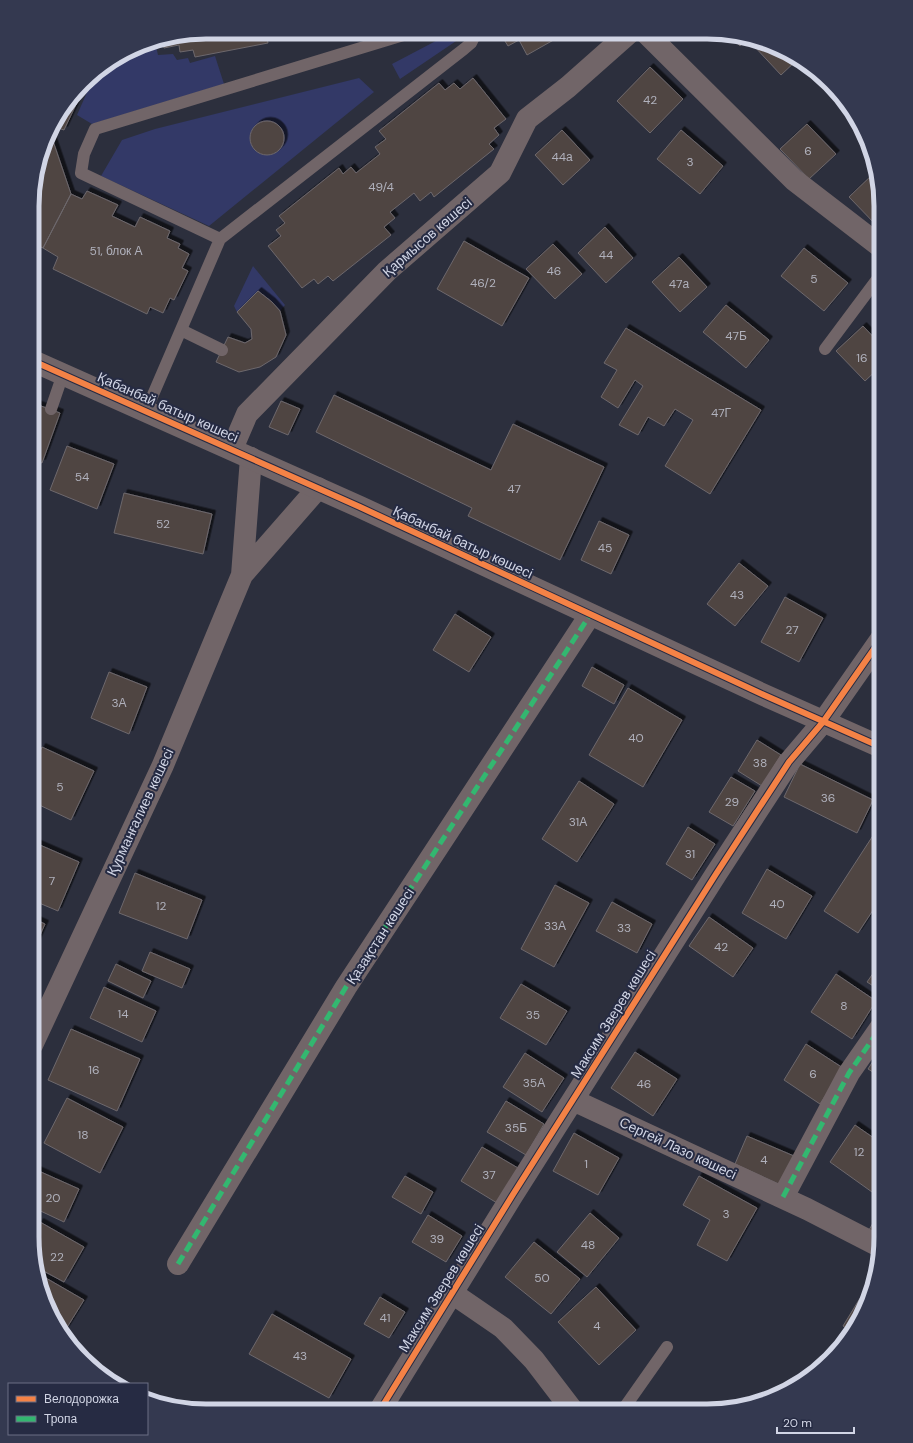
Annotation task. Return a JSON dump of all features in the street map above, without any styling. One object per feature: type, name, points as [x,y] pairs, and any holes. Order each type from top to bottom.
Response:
[{"type":"street","name":"Қармысов көшесі","points":[[232,449],[247,414],[387,271],[500,173],[527,119],[568,87],[622,39]]},
{"type":"street","points":[[652,39],[794,180],[874,242]]},
{"type":"street","name":"Қабанбай батыр көшесі","points":[[39,364],[318,488],[590,615],[874,744]]},
{"type":"street","points":[[242,575],[251,458]]},
{"type":"street","points":[[242,575],[318,488]]},
{"type":"street","name":"Қурманғалиев көшесі","points":[[39,1030],[163,765],[242,575]]},
{"type":"street","name":"Қазақстан көшесі","points":[[178,1264],[346,987],[590,615]]},
{"type":"street","name":"Максим Зверев көшесі","points":[[384,1404],[716,874],[789,762],[823,722],[874,650]]},
{"type":"street","points":[[783,1197],[849,1073],[874,1037]]},
{"type":"street","name":"Сергей Лазо көшесі","points":[[573,1100],[783,1197],[874,1243]]},
{"type":"street","points":[[452,1293],[503,1328],[534,1360],[568,1404]]},
{"type":"lane","points":[[220,238],[81,173],[84,154],[95,129],[390,39]]},
{"type":"lane","points":[[146,411],[220,238],[464,49],[473,39]]},
{"type":"lane","points":[[825,349],[874,283]]},
{"type":"lane","points":[[181,330],[222,350]]},
{"type":"lane","points":[[51,410],[63,374]]},
{"type":"lane","points":[[627,1404],[667,1347]]},
{"type":"shaded area","points":[[440,39],[459,39],[400,79],[392,64]]},
{"type":"shaded area","points":[[156,47],[158,55],[173,54],[177,60],[188,58],[190,63],[215,56],[224,84],[92,124],[77,115],[90,86],[96,80],[122,61]]},
{"type":"shaded area","points":[[359,78],[374,92],[209,226],[101,176],[122,140],[155,129]]},
{"type":"shaded area","points":[[253,266],[285,305],[280,311],[272,302],[258,291],[237,312],[234,306]]},
{"type":"building","points":[[195,39],[267,39],[268,43],[195,57],[193,50],[180,52],[179,45],[164,48],[164,45],[173,42]]},
{"type":"building","points":[[504,39],[555,39],[527,55],[519,40],[508,46]]},
{"type":"building","points":[[736,41],[743,43],[740,46]]},
{"type":"building","points":[[754,46],[781,56],[794,63],[781,75]]},
{"type":"building","points":[[650,67],[683,99],[650,133],[617,101]]},
{"type":"building","points":[[473,78],[506,119],[494,128],[499,135],[489,144],[494,149],[434,197],[431,192],[420,201],[414,193],[390,212],[395,218],[384,227],[391,235],[333,281],[328,276],[318,284],[314,279],[302,288],[268,246],[281,236],[276,230],[285,223],[279,216],[339,168],[343,174],[351,167],[356,173],[380,154],[375,147],[386,139],[379,131],[439,83],[445,90],[454,83],[460,89]]},
{"type":"building","points":[[80,96],[64,130],[58,128]]},
{"type":"building","points":[[264,121],[270,121],[274,122],[281,128],[284,138],[283,145],[277,152],[270,155],[264,155],[260,154],[253,148],[250,141],[250,135],[251,131],[257,124]]},
{"type":"building","points":[[807,124],[836,154],[809,179],[780,149]]},
{"type":"building","points":[[562,130],[590,160],[563,185],[535,155]]},
{"type":"building","points":[[681,130],[723,166],[700,194],[657,159]]},
{"type":"building","points":[[53,140],[71,194],[43,248],[39,246],[39,195],[42,173]]},
{"type":"building","points":[[871,175],[874,195],[874,223],[849,197]]},
{"type":"building","points":[[87,191],[118,205],[112,216],[135,227],[140,217],[170,231],[167,238],[180,244],[178,248],[189,254],[182,268],[188,271],[174,300],[170,298],[163,313],[150,307],[147,314],[53,269],[58,257],[43,248],[71,194],[82,199]]},
{"type":"building","points":[[605,227],[633,258],[606,283],[578,253]]},
{"type":"building","points":[[464,241],[529,278],[502,326],[437,289]]},
{"type":"building","points":[[553,244],[582,274],[555,299],[526,269]]},
{"type":"building","points":[[804,248],[848,283],[824,311],[781,276]]},
{"type":"building","points":[[679,257],[707,287],[680,312],[652,282]]},
{"type":"building","points":[[258,291],[272,302],[280,311],[286,335],[276,357],[260,367],[239,372],[216,362],[228,337],[245,343],[252,339],[251,329],[237,312]]},
{"type":"building","points":[[726,305],[769,340],[746,368],[703,332]]},
{"type":"building","points":[[863,326],[874,338],[874,373],[865,381],[836,351]]},
{"type":"building","points":[[626,328],[761,410],[710,494],[665,466],[693,420],[675,409],[664,426],[648,417],[638,435],[619,425],[643,386],[635,380],[618,408],[601,397],[617,370],[604,363]]},
{"type":"building","points":[[334,395],[491,470],[513,424],[604,467],[560,560],[468,516],[472,508],[316,432]]},
{"type":"building","points":[[281,401],[300,409],[288,435],[269,427]]},
{"type":"building","points":[[39,405],[60,413],[42,463],[39,462]]},
{"type":"building","points":[[67,446],[114,464],[97,509],[50,490]]},
{"type":"building","points":[[124,493],[212,514],[203,554],[114,533]]},
{"type":"building","points":[[599,521],[629,535],[611,574],[581,560]]},
{"type":"building","points":[[739,563],[768,586],[735,626],[707,604]]},
{"type":"building","points":[[785,597],[823,618],[799,662],[761,642]]},
{"type":"building","points":[[455,614],[491,637],[469,672],[433,650]]},
{"type":"building","points":[[592,667],[624,685],[614,704],[582,686]]},
{"type":"building","points":[[109,672],[147,687],[129,734],[91,718]]},
{"type":"building","points":[[628,688],[682,720],[643,787],[589,755]]},
{"type":"building","points":[[757,740],[781,755],[762,786],[738,771]]},
{"type":"building","points":[[42,747],[94,771],[71,820],[39,805],[39,754]]},
{"type":"building","points":[[800,764],[873,800],[857,833],[784,797]]},
{"type":"building","points":[[731,777],[755,791],[733,826],[709,812]]},
{"type":"building","points":[[579,781],[614,804],[577,862],[542,839]]},
{"type":"building","points":[[688,827],[715,844],[692,880],[666,864]]},
{"type":"building","points":[[874,834],[874,909],[858,933],[824,911]]},
{"type":"building","points":[[39,845],[79,862],[58,911],[39,903]]},
{"type":"building","points":[[767,869],[812,896],[786,939],[742,913]]},
{"type":"building","points":[[135,873],[202,900],[187,939],[119,913]]},
{"type":"building","points":[[555,885],[589,903],[554,967],[521,949]]},
{"type":"building","points":[[612,902],[652,924],[637,953],[596,931]]},
{"type":"building","points":[[709,917],[753,948],[733,977],[689,946]]},
{"type":"building","points":[[39,921],[45,924],[39,937]]},
{"type":"building","points":[[150,952],[190,969],[182,988],[142,971]]},
{"type":"building","points":[[116,964],[151,981],[143,998],[108,981]]},
{"type":"building","points":[[874,972],[874,986],[867,982]]},
{"type":"building","points":[[836,974],[874,1000],[874,1004],[852,1039],[811,1012]]},
{"type":"building","points":[[521,984],[567,1011],[546,1045],[500,1018]]},
{"type":"building","points":[[104,987],[156,1011],[142,1042],[90,1018]]},
{"type":"building","points":[[71,1029],[140,1059],[117,1111],[48,1080]]},
{"type":"building","points":[[806,1044],[843,1068],[820,1104],[784,1080]]},
{"type":"building","points":[[635,1052],[677,1079],[653,1116],[611,1088]]},
{"type":"building","points":[[525,1053],[564,1078],[542,1112],[503,1087]]},
{"type":"building","points":[[874,1060],[874,1073],[868,1069]]},
{"type":"building","points":[[67,1098],[123,1127],[100,1173],[44,1143]]},
{"type":"building","points":[[506,1101],[544,1124],[526,1155],[487,1132]]},
{"type":"building","points":[[855,1125],[874,1138],[874,1189],[872,1192],[830,1162]]},
{"type":"building","points":[[574,1133],[619,1158],[598,1195],[553,1171]]},
{"type":"building","points":[[747,1136],[794,1156],[781,1185],[735,1164]]},
{"type":"building","points":[[482,1147],[518,1168],[497,1203],[461,1181]]},
{"type":"building","points":[[39,1171],[79,1189],[64,1222],[39,1210]]},
{"type":"building","points":[[405,1176],[433,1192],[421,1214],[392,1197]]},
{"type":"building","points":[[699,1176],[757,1208],[727,1261],[697,1245],[710,1220],[683,1205]]},
{"type":"building","points":[[590,1213],[619,1238],[587,1277],[557,1252]]},
{"type":"building","points":[[428,1215],[462,1236],[446,1262],[412,1242]]},
{"type":"building","points":[[874,1221],[874,1232],[869,1230]]},
{"type":"building","points":[[40,1222],[84,1247],[64,1282],[42,1270],[39,1248]]},
{"type":"building","points":[[534,1242],[580,1279],[551,1314],[505,1277]]},
{"type":"building","points":[[44,1277],[84,1300],[66,1329],[56,1311]]},
{"type":"building","points":[[596,1287],[636,1330],[599,1365],[558,1322]]},
{"type":"building","points":[[866,1289],[857,1311],[847,1328],[843,1326]]},
{"type":"building","points":[[380,1297],[405,1312],[389,1338],[364,1324]]},
{"type":"building","points":[[272,1314],[351,1359],[329,1398],[249,1354]]},
{"type":"marked path","points":[[178,1264],[346,987],[590,615]]},
{"type":"marked path","points":[[783,1197],[849,1073],[874,1037]]},
{"type":"cycle path","points":[[39,364],[360,507],[764,695],[874,744]]},
{"type":"cycle path","points":[[384,1404],[512,1196],[716,874],[789,762],[823,722],[874,649]]}]
